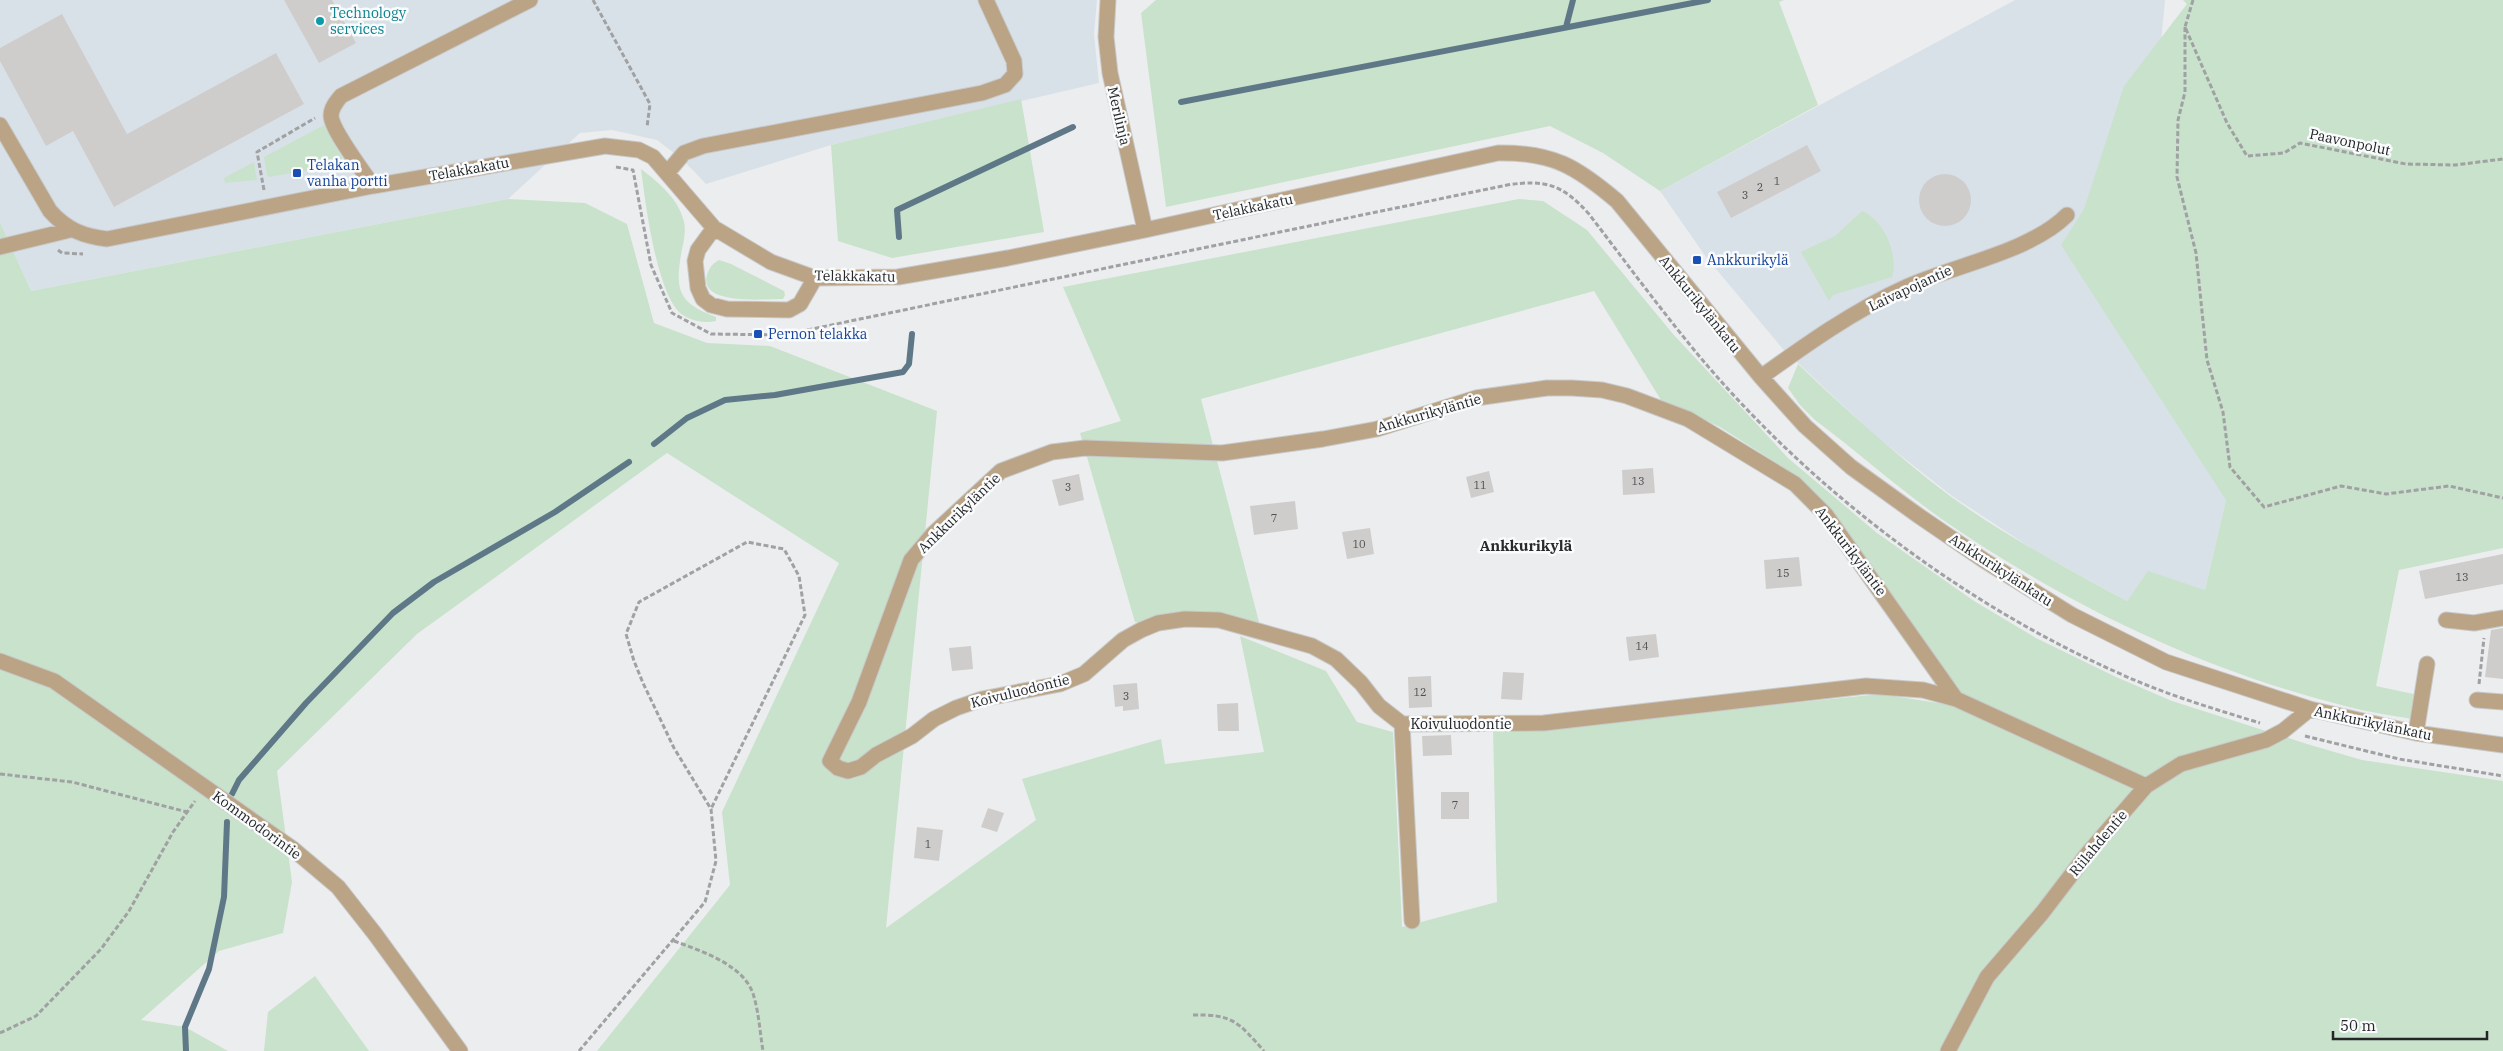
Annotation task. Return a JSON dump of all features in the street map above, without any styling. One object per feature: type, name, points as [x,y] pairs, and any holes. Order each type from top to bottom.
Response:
[{"type":"street","points":[[373,186],[340,137],[331,117],[333,105],[341,96],[530,0]]},
{"type":"street","points":[[668,172],[684,153],[703,146],[982,93],[1005,85],[1015,74],[1014,61],[986,0]]},
{"type":"street","name":"Merilinja","points":[[1108,0],[1106,37],[1110,73],[1145,230]]},
{"type":"street","name":"Telakkakatu","points":[[0,125],[50,211],[70,230],[86,236],[107,239],[373,186],[605,146],[639,150],[654,157],[714,228],[770,262],[815,278],[898,277],[1008,258],[1498,153],[1523,152],[1544,156],[1564,164],[1589,177],[1617,202]]},
{"type":"street","name":"Ankkurikylänkatu","points":[[1617,202],[1761,377],[1805,426],[1851,467],[1985,561],[2072,615],[2166,662],[2310,709],[2416,733],[2503,745]]},
{"type":"street","name":"Laivapojantie","points":[[1761,377],[1820,335],[1892,294],[1957,267],[2036,239],[2056,226],[2067,215]]},
{"type":"street","points":[[714,228],[698,250],[694,262],[698,288],[703,299],[711,305],[727,309],[789,310],[800,304],[815,278]]},
{"type":"street","points":[[0,248],[70,230]]},
{"type":"street","name":"Ankkurikyläntie","points":[[830,762],[859,702],[911,560],[933,534],[1001,471],[1052,452],[1085,448],[1222,453],[1323,440],[1377,429],[1476,398],[1547,388],[1602,390],[1651,403],[1688,419],[1795,484],[1826,515],[1956,699]]},
{"type":"street","points":[[2446,620],[2474,623],[2503,618]]},
{"type":"street","name":"Koivuluodontie","points":[[830,762],[838,768],[848,771],[861,767],[876,755],[912,736],[934,719],[956,708],[982,698],[1060,684],[1084,674],[1123,640],[1141,630],[1158,623],[1185,619],[1219,620],[1312,646],[1336,659],[1361,683],[1379,706],[1402,724],[1544,724],[1866,686],[1923,690],[1956,699]]},
{"type":"street","name":"Kommodorintie","points":[[0,661],[54,680],[293,849],[338,887],[432,1009],[460,1051]]},
{"type":"street","points":[[2416,733],[2428,664]]},
{"type":"street","points":[[1956,699],[2146,786]]},
{"type":"street","points":[[2477,700],[2503,702]]},
{"type":"street","name":"Riilahdentie","points":[[1948,1051],[1987,977],[2042,913],[2088,853],[2146,786],[2181,764],[2266,740],[2284,731],[2310,709]]},
{"type":"street","points":[[1402,724],[1412,921]]},
{"type":"path","points":[[593,0],[650,104],[647,127]]},
{"type":"path","points":[[2193,0],[2185,27],[2185,92],[2178,120],[2177,177],[2196,253],[2207,360],[2224,412],[2230,467],[2264,507],[2341,486],[2386,494],[2449,486],[2503,498]]},
{"type":"path","name":"Paavonpolut","points":[[2185,27],[2227,123],[2247,156],[2284,153],[2300,143],[2406,164],[2455,165],[2503,159]]},
{"type":"path","points":[[267,207],[257,152],[316,118],[333,105]]},
{"type":"path","points":[[610,166],[633,170],[650,265],[672,314],[711,334],[783,335],[1507,185],[1541,183],[1560,187],[1589,214],[1696,352],[1798,459],[1873,525],[1945,577],[2046,637],[2114,672],[2200,705],[2284,731],[2399,759],[2503,776]]},
{"type":"path","points":[[44,236],[62,253],[90,254]]},
{"type":"path","points":[[578,1051],[674,941],[705,902],[716,861],[711,809],[674,748],[634,661],[626,634],[639,602],[670,583],[747,542],[784,549],[799,576],[805,615],[711,809]]},
{"type":"path","points":[[0,774],[72,782],[187,812]]},
{"type":"path","points":[[0,1033],[36,1016],[101,949],[130,911],[187,812],[204,787]]},
{"type":"path","points":[[674,941],[723,960],[744,980],[754,995],[763,1051]]},
{"type":"path","points":[[1193,1015],[1219,1014],[1241,1026],[1264,1051]]},
{"type":"shaded area","points":[[0,0],[1097,0],[1094,34],[1099,83],[831,145],[706,184],[684,161],[657,140],[612,130],[580,133],[508,199],[31,291],[0,222]]},
{"type":"shaded area","points":[[2015,0],[2165,0],[2137,291],[2226,500],[2205,590],[2148,572],[2127,601],[2037,552],[1952,496],[1872,433],[1782,348],[1706,257],[1660,191]]},
{"type":"green space","points":[[1156,0],[1784,0],[1779,2],[1818,105],[1660,191],[1603,153],[1550,126],[1166,207],[1141,13]]},
{"type":"green space","points":[[2183,0],[2503,0],[2503,548],[2399,570],[2376,686],[2418,695],[2412,719],[2345,706],[2239,674],[2136,631],[2086,606],[1989,551],[1943,520],[1815,420],[1800,405],[1788,388],[1798,364],[1910,465],[1950,496],[2015,538],[2127,601],[2148,571],[2205,590],[2226,500],[2061,245],[2084,209],[2124,86],[2187,4]]},
{"type":"green space","points":[[1021,99],[1044,232],[892,258],[838,241],[831,145]]},
{"type":"green space","points":[[324,125],[342,158],[342,162],[337,165],[269,177],[267,175],[264,157]]},
{"type":"green space","points":[[254,162],[257,180],[225,183],[224,178]]},
{"type":"green space","points":[[641,169],[655,180],[673,199],[684,222],[684,239],[679,274],[681,292],[693,306],[716,317],[716,321],[699,321],[683,315],[674,305],[666,290],[659,270],[649,225]]},
{"type":"green space","points":[[508,199],[585,203],[627,224],[654,323],[707,343],[770,346],[937,411],[886,928],[1036,820],[1022,779],[1161,739],[1165,764],[1264,752],[1240,636],[1326,671],[1357,722],[1393,732],[1402,927],[1497,902],[1493,728],[1881,694],[1944,704],[1948,680],[1809,492],[1778,464],[1720,427],[1661,400],[1594,291],[1201,399],[1259,622],[1135,622],[1080,433],[1121,421],[1063,287],[1519,199],[1543,201],[1587,230],[1673,334],[1788,458],[1877,533],[1974,601],[2036,638],[2116,677],[2172,701],[2307,744],[2362,760],[2503,781],[2503,1051],[597,1051],[730,885],[722,812],[839,563],[667,453],[417,634],[277,771],[292,882],[283,933],[219,951],[141,1020],[185,1027],[228,1051],[0,1051],[0,222],[31,291]]},
{"type":"green space","points":[[1862,211],[1877,222],[1888,239],[1894,268],[1892,277],[1833,295],[1829,301],[1801,252],[1835,236]]},
{"type":"green space","points":[[719,260],[731,264],[784,291],[783,299],[735,299],[713,292],[707,285],[707,275],[712,266]]},
{"type":"green space","points":[[315,976],[369,1051],[264,1051],[268,1012]]},
{"type":"building","name":"Technology services","points":[[284,0],[332,0],[356,43],[319,63]]},
{"type":"building","points":[[62,14],[127,134],[276,53],[304,104],[114,207],[73,131],[46,146],[0,61],[0,48]]},
{"type":"building","points":[[1807,145],[1821,171],[1731,218],[1717,192]]},
{"type":"building","points":[[1945,174],[1955,176],[1963,182],[1969,190],[1971,200],[1969,210],[1963,218],[1955,224],[1945,226],[1935,224],[1927,218],[1921,210],[1919,200],[1921,190],[1927,182],[1935,176]]},
{"type":"building","points":[[1653,468],[1655,493],[1623,495],[1622,470]]},
{"type":"building","points":[[1489,471],[1494,492],[1471,498],[1466,477]]},
{"type":"building","points":[[1079,474],[1084,500],[1059,506],[1052,480]]},
{"type":"building","points":[[1295,501],[1298,529],[1254,535],[1250,506]]},
{"type":"building","points":[[1370,528],[1374,554],[1347,559],[1342,532]]},
{"type":"building","points":[[2503,554],[2503,584],[2425,599],[2419,571]]},
{"type":"building","points":[[1799,557],[1802,586],[1766,589],[1764,560]]},
{"type":"building","points":[[2503,628],[2503,679],[2485,677],[2491,630]]},
{"type":"building","points":[[1656,634],[1659,657],[1629,661],[1626,637]]},
{"type":"building","points":[[971,646],[973,669],[952,671],[949,648]]},
{"type":"building","points":[[1503,672],[1524,673],[1522,700],[1501,699]]},
{"type":"building","points":[[1431,676],[1432,707],[1409,708],[1408,677]]},
{"type":"building","points":[[1137,683],[1139,709],[1123,711],[1123,706],[1115,707],[1113,685]]},
{"type":"building","points":[[1238,703],[1239,731],[1218,731],[1217,704]]},
{"type":"building","points":[[1451,735],[1452,755],[1423,756],[1422,736]]},
{"type":"building","points":[[1441,792],[1469,792],[1469,819],[1441,819]]},
{"type":"building","points":[[988,808],[1004,813],[997,832],[981,827]]},
{"type":"building","points":[[917,827],[943,830],[939,861],[914,858]]},
{"type":"waterway","points":[[1566,27],[1573,0]]},
{"type":"waterway","points":[[1181,102],[1708,0]]},
{"type":"waterway","points":[[899,237],[897,210],[1073,127]]},
{"type":"waterway","points":[[654,444],[687,418],[725,400],[775,395],[903,372],[909,364],[912,334]]},
{"type":"waterway","points":[[232,794],[239,780],[306,703],[393,613],[434,582],[555,512],[629,462]]},
{"type":"waterway","points":[[186,1051],[185,1027],[209,969],[224,897],[227,822]]},
{"type":"place","name":"Technology services","points":[[320,21]]},
{"type":"place","name":"Telakan vanha portti","points":[[297,173]]},
{"type":"place","name":"Ankkurikylä","points":[[1697,260]]},
{"type":"place","name":"Pernon telakka","points":[[758,334]]},
{"type":"district","name":"Ankkurikylä","points":[[1526,545]]}]
